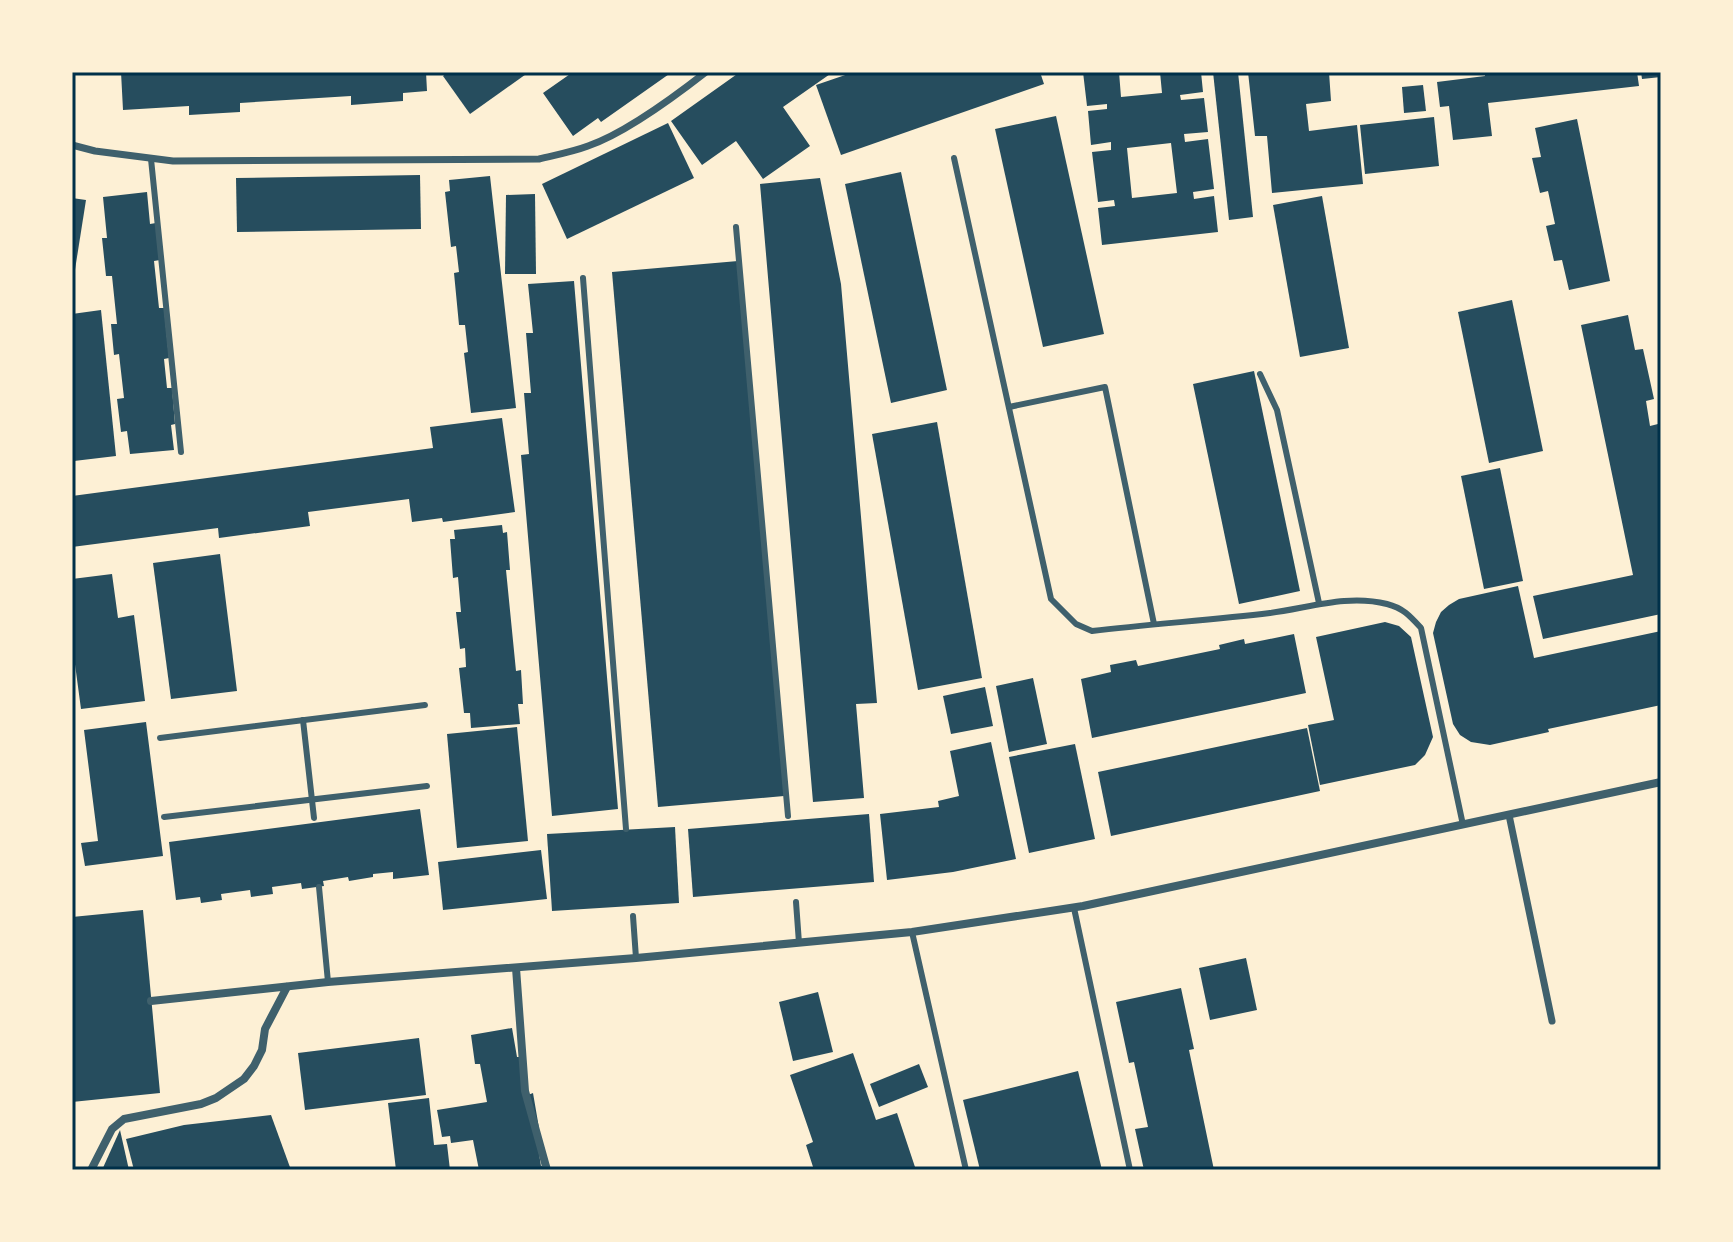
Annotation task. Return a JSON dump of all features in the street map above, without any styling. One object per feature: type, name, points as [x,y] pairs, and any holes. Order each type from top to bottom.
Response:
[{"type":"street","points":[[72,145],[173,161],[539,159],[589,146],[612,136],[674,97],[706,72]]},
{"type":"street","points":[[151,1001],[328,982],[912,932],[1074,908],[1661,782]]},
{"type":"street","points":[[1509,815],[1552,1021]]},
{"type":"street","points":[[516,968],[525,1091],[547,1170]]},
{"type":"street","points":[[91,1170],[112,1129],[124,1119],[201,1104],[244,1079],[262,1050],[265,1029],[287,987]]},
{"type":"lane","points":[[954,158],[1051,599],[1076,624],[1092,631],[1273,612],[1319,603],[1367,601],[1405,610],[1421,628],[1463,825]]},
{"type":"lane","points":[[151,159],[181,452]]},
{"type":"lane","points":[[736,227],[788,816]]},
{"type":"lane","points":[[583,278],[626,829]]},
{"type":"lane","points":[[1260,374],[1277,410],[1319,603]]},
{"type":"lane","points":[[1009,407],[1105,387],[1154,624]]},
{"type":"lane","points":[[160,738],[425,705]]},
{"type":"lane","points":[[303,720],[314,818]]},
{"type":"lane","points":[[164,817],[427,786]]},
{"type":"lane","points":[[319,887],[328,982]]},
{"type":"lane","points":[[796,902],[799,943]]},
{"type":"lane","points":[[1074,908],[1130,1170]]},
{"type":"lane","points":[[633,916],[636,958]]},
{"type":"lane","points":[[912,932],[966,1170]]},
{"type":"building","points":[[121,72],[426,72],[427,91],[403,93],[403,101],[351,105],[351,96],[240,103],[240,112],[189,115],[189,106],[123,110]]},
{"type":"building","points":[[448,72],[529,72],[470,114],[443,76]]},
{"type":"building","points":[[573,72],[672,72],[601,122],[598,118],[573,136],[543,93]]},
{"type":"building","points":[[740,72],[833,72],[783,107],[810,146],[763,179],[736,141],[702,165],[671,121]]},
{"type":"building","points":[[854,72],[1040,72],[1044,84],[841,155],[816,85]]},
{"type":"building","points":[[1083,72],[1119,72],[1121,97],[1162,93],[1160,72],[1201,72],[1203,92],[1180,95],[1181,100],[1204,98],[1208,132],[1184,134],[1185,142],[1208,139],[1214,189],[1193,192],[1194,199],[1214,196],[1218,232],[1102,245],[1098,208],[1115,206],[1114,200],[1098,202],[1092,152],[1111,150],[1111,142],[1091,145],[1088,111],[1107,109],[1107,104],[1087,106]],"holes":[[[1171,143],[1177,193],[1132,198],[1127,148]]]},
{"type":"building","points":[[1213,72],[1238,72],[1253,217],[1229,220]]},
{"type":"building","points":[[1248,72],[1329,72],[1331,101],[1306,104],[1309,131],[1357,125],[1363,184],[1272,193],[1267,136],[1255,136]]},
{"type":"building","points":[[1485,72],[1637,72],[1639,86],[1488,103],[1492,136],[1453,140],[1449,106],[1440,107],[1437,82],[1485,76]]},
{"type":"building","points":[[1641,72],[1661,72],[1661,77],[1642,79]]},
{"type":"building","points":[[1423,85],[1426,111],[1404,113],[1402,87]]},
{"type":"building","points":[[1056,116],[1104,334],[1043,347],[995,129]]},
{"type":"building","points":[[1434,117],[1439,166],[1365,174],[1360,125]]},
{"type":"building","points":[[1577,119],[1610,281],[1569,290],[1562,260],[1554,261],[1546,226],[1555,224],[1548,191],[1540,193],[1532,158],[1541,157],[1535,128]]},
{"type":"building","points":[[668,123],[694,178],[567,239],[542,184]]},
{"type":"building","points":[[901,172],[947,390],[891,403],[845,184]]},
{"type":"building","points":[[420,175],[421,229],[237,232],[236,178]]},
{"type":"building","points":[[490,176],[516,408],[471,413],[464,353],[468,352],[465,325],[459,325],[454,273],[459,272],[456,246],[451,247],[445,192],[450,191],[449,180]]},
{"type":"building","points":[[820,178],[841,284],[877,703],[856,704],[864,798],[813,802],[760,184]]},
{"type":"building","points":[[147,192],[150,224],[156,223],[160,260],[154,261],[159,308],[164,308],[169,358],[164,359],[167,388],[172,388],[174,450],[130,454],[127,431],[121,432],[117,399],[124,398],[119,354],[114,355],[111,324],[117,324],[112,276],[106,276],[102,238],[107,238],[103,197]]},
{"type":"building","points":[[535,194],[536,274],[505,274],[506,195]]},
{"type":"building","points":[[1322,196],[1349,348],[1300,357],[1273,205]]},
{"type":"building","points":[[72,198],[86,200],[74,276],[72,276]]},
{"type":"building","points":[[738,261],[784,796],[658,807],[612,272]]},
{"type":"building","points":[[574,281],[618,809],[552,816],[521,455],[529,454],[524,393],[531,393],[526,333],[533,333],[528,284]]},
{"type":"building","points":[[1512,300],[1543,451],[1489,463],[1458,312]]},
{"type":"building","points":[[101,310],[116,456],[74,461],[72,314]]},
{"type":"building","points":[[1628,315],[1635,350],[1643,349],[1654,399],[1646,401],[1650,426],[1658,424],[1661,441],[1661,614],[1543,639],[1533,596],[1633,575],[1581,325]]},
{"type":"building","points":[[1254,371],[1300,591],[1239,604],[1193,384]]},
{"type":"building","points":[[502,418],[515,512],[443,522],[442,518],[412,522],[409,499],[308,512],[310,526],[219,538],[218,528],[72,547],[72,496],[433,448],[430,427]]},
{"type":"building","points":[[937,422],[982,678],[918,690],[872,434]]},
{"type":"building","points":[[1500,468],[1523,581],[1484,589],[1461,476]]},
{"type":"building","points":[[502,525],[503,533],[507,532],[510,570],[506,570],[516,671],[521,670],[523,704],[518,704],[520,724],[471,728],[470,713],[464,713],[459,668],[466,667],[465,648],[460,649],[456,612],[461,612],[458,577],[453,578],[450,539],[455,539],[454,530]]},
{"type":"building","points":[[220,554],[237,691],[171,699],[153,563]]},
{"type":"building","points":[[112,574],[118,618],[134,615],[145,701],[81,709],[72,642],[72,579]]},
{"type":"building","points":[[1518,586],[1534,658],[1661,631],[1661,705],[1490,745],[1471,742],[1460,735],[1453,724],[1433,633],[1436,622],[1441,612],[1459,599]]},
{"type":"building","points":[[1385,622],[1399,626],[1411,637],[1433,737],[1425,755],[1415,765],[1320,785],[1308,725],[1334,720],[1316,637]]},
{"type":"building","points":[[1294,634],[1306,693],[1092,738],[1081,679],[1111,672],[1110,665],[1136,660],[1138,666],[1220,649],[1219,645],[1244,639],[1245,644]]},
{"type":"building","points":[[1033,678],[1047,744],[1009,752],[996,686]]},
{"type":"building","points":[[985,687],[993,726],[951,734],[943,696]]},
{"type":"building","points":[[146,722],[163,856],[85,866],[81,843],[98,841],[84,730]]},
{"type":"building","points":[[517,727],[528,841],[457,848],[447,734]]},
{"type":"building","points":[[1307,728],[1320,791],[1111,836],[1098,772]]},
{"type":"building","points":[[991,742],[1016,859],[953,872],[887,880],[880,814],[939,807],[938,801],[959,796],[950,751]]},
{"type":"building","points":[[1075,744],[1095,839],[1029,853],[1009,757]]},
{"type":"building","points":[[420,809],[429,875],[393,879],[393,872],[349,881],[348,877],[323,881],[324,886],[302,889],[301,883],[272,887],[273,894],[251,897],[250,890],[221,894],[222,900],[201,903],[200,897],[176,900],[169,842]]},
{"type":"building","points":[[869,814],[874,882],[693,897],[688,829]]},
{"type":"building","points":[[675,827],[679,903],[552,911],[547,834]]},
{"type":"building","points":[[541,850],[547,899],[443,910],[438,862]]},
{"type":"building","points":[[143,910],[160,1093],[72,1102],[72,917]]},
{"type":"building","points":[[1246,958],[1257,1010],[1210,1020],[1199,968]]},
{"type":"building","points":[[1181,988],[1194,1049],[1189,1050],[1214,1170],[1144,1170],[1135,1129],[1148,1127],[1134,1062],[1129,1063],[1116,1002]]},
{"type":"building","points":[[818,992],[833,1052],[793,1061],[779,1002]]},
{"type":"building","points":[[512,1028],[528,1095],[533,1093],[541,1166],[549,1164],[550,1170],[479,1170],[473,1140],[451,1143],[450,1136],[442,1137],[437,1110],[487,1102],[480,1064],[475,1064],[471,1035]]},
{"type":"building","points":[[419,1038],[426,1095],[305,1110],[298,1053]]},
{"type":"building","points":[[853,1053],[876,1120],[897,1113],[916,1170],[814,1170],[806,1145],[813,1142],[790,1075]]},
{"type":"building","points":[[919,1064],[928,1087],[879,1107],[870,1084]]},
{"type":"building","points":[[1078,1071],[1102,1170],[980,1170],[963,1100]]},
{"type":"building","points":[[429,1098],[434,1145],[447,1144],[450,1170],[396,1170],[388,1103]]},
{"type":"building","points":[[271,1115],[291,1170],[134,1170],[126,1139],[184,1125]]},
{"type":"building","points":[[120,1130],[129,1170],[102,1170]]}]
